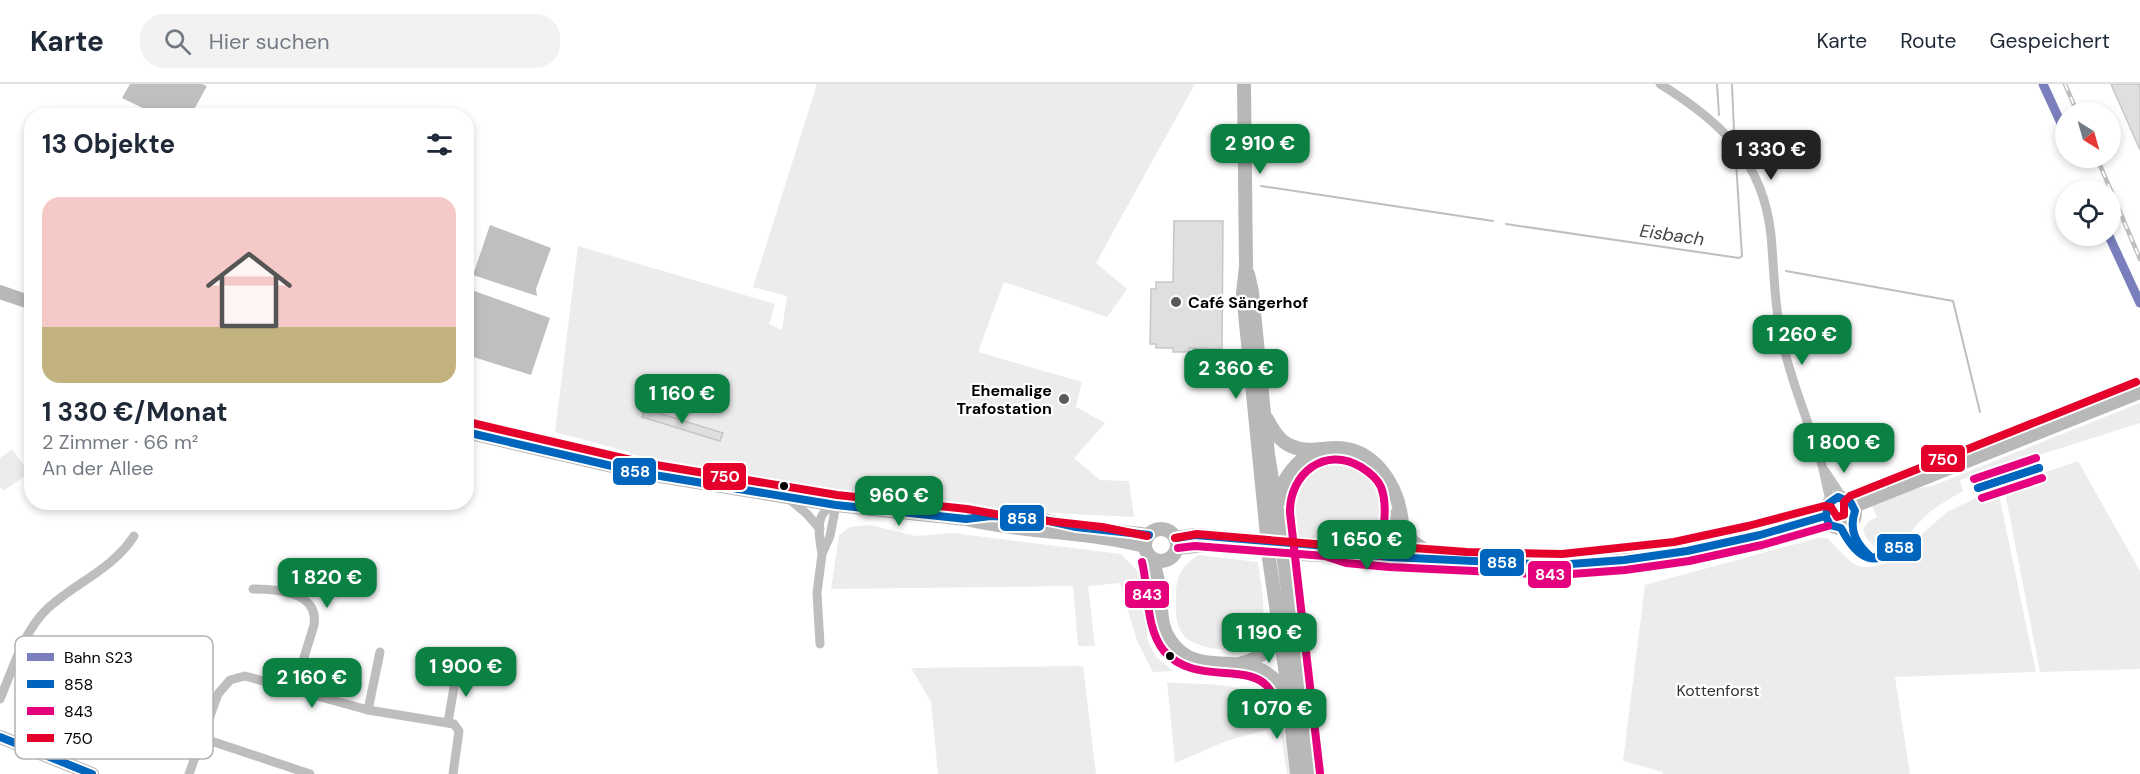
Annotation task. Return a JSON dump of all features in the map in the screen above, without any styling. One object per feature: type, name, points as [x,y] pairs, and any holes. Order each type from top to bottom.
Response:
[{"type":"main road","points":[[1244,84],[1246,266],[1243,285],[1245,333],[1276,532],[1284,560],[1310,774]]},
{"type":"main road","points":[[1246,266],[1252,292],[1276,532]]},
{"type":"main road","points":[[0,283],[24,290]]},
{"type":"main road","points":[[0,292],[24,300]]},
{"type":"main road","points":[[1854,506],[2140,392]]},
{"type":"main road","points":[[1264,411],[1272,429],[1285,443],[1297,448],[1316,450],[1341,448],[1361,455],[1382,470],[1400,508],[1403,530],[1400,548],[1390,557]]},
{"type":"main road","points":[[474,434],[642,473],[788,498],[966,519],[991,516],[1040,519],[1147,541]]},
{"type":"main road","points":[[1297,774],[1269,558],[1276,532],[1283,483],[1298,462],[1316,450]]},
{"type":"main road","points":[[1390,557],[1393,516],[1392,488]]},
{"type":"main road","points":[[1836,499],[1849,500],[1854,506],[1854,519],[1844,527],[1830,525],[1825,516],[1826,506],[1836,499]]},
{"type":"main road","points":[[1348,553],[1375,540],[1393,516]]},
{"type":"main road","points":[[1169,560],[1163,562],[1152,559],[1147,554],[1147,541],[1160,529],[1167,530],[1177,543],[1328,556],[1348,553],[1441,561],[1535,565],[1624,560],[1687,551],[1760,535],[1825,516]]},
{"type":"main road","points":[[1403,530],[1413,542],[1441,561]]},
{"type":"main road","points":[[1161,598],[1169,560],[1177,543]]},
{"type":"main road","points":[[1152,559],[1161,598],[1163,627],[1176,648],[1201,662],[1250,664],[1266,672],[1283,691],[1288,702]]},
{"type":"main road","points":[[1237,663],[1256,659],[1267,650],[1276,635],[1278,623]]},
{"type":"main road","points":[[0,737],[15,743]]},
{"type":"main road","points":[[55,759],[92,774]]},
{"type":"street","points":[[1660,84],[1700,109],[1726,134],[1744,157],[1760,190],[1771,233],[1775,293],[1785,356],[1796,394],[1836,499]]},
{"type":"street","points":[[788,498],[811,517],[820,529]]},
{"type":"street","points":[[820,644],[816,607],[822,554],[820,529],[823,511],[836,505]]},
{"type":"street","points":[[822,554],[830,536],[836,505]]},
{"type":"street","points":[[29,636],[36,621],[48,608],[123,553],[134,536]]},
{"type":"street","points":[[253,589],[278,589],[303,598],[313,607],[314,625],[294,690]]},
{"type":"street","points":[[368,710],[381,652]]},
{"type":"street","points":[[0,699],[15,666]]},
{"type":"street","points":[[448,722],[457,670]]},
{"type":"street","points":[[213,708],[218,694],[230,680],[245,676],[368,710],[448,722],[454,724],[459,731],[453,774]]},
{"type":"street","points":[[213,742],[294,772],[310,774]]},
{"type":"street","points":[[189,774],[194,759]]},
{"type":"green space","points":[[817,84],[1195,84],[1096,263],[1127,289],[1107,317],[1004,282],[978,352],[1082,382],[1076,407],[1105,423],[1074,458],[1100,480],[1129,481],[1134,517],[970,509],[758,480],[714,480],[630,461],[630,452],[555,432],[578,246],[775,304],[769,324],[782,330],[787,296],[753,287]]},
{"type":"green space","points":[[2140,403],[2140,423],[1960,480],[1963,491],[1930,512],[1901,540],[1888,549],[1881,551],[1864,534],[1865,525],[1877,517],[1872,506],[1919,488],[1932,486]]},
{"type":"green space","points":[[12,449],[24,466],[24,476],[3,491],[0,487],[0,458]]},
{"type":"green space","points":[[1334,458],[1353,463],[1367,473],[1377,487],[1381,501],[1381,516],[1375,529],[1364,539],[1347,544],[1290,537],[1287,508],[1291,486],[1309,467],[1325,459]]},
{"type":"green space","points":[[2078,461],[2140,571],[2140,669],[2040,672],[2004,487]]},
{"type":"green space","name":"Kottenforst","points":[[1992,490],[1999,495],[2036,672],[1895,677],[1910,774],[1663,774],[1663,772],[1623,761],[1645,585],[1818,538],[1827,538],[1854,564],[1868,567],[1878,565],[1891,561],[1947,512]]},
{"type":"green space","points":[[870,525],[916,536],[953,533],[1121,554],[1145,579],[1147,638],[1155,656],[1173,671],[1153,672],[1137,641],[1120,583],[1088,586],[1095,646],[1078,646],[1073,586],[831,589],[839,535],[850,527]]},
{"type":"green space","points":[[1198,555],[1258,562],[1263,597],[1263,617],[1255,636],[1242,646],[1234,649],[1206,647],[1189,640],[1180,629],[1176,611],[1177,583],[1187,564]]},
{"type":"green space","points":[[1083,666],[1096,774],[938,774],[931,702],[911,668]]},
{"type":"green space","points":[[1266,677],[1278,693],[1281,704],[1290,774],[1287,774],[1277,710],[1262,690]]},
{"type":"green space","points":[[1167,682],[1216,685],[1247,691],[1259,699],[1268,711],[1273,728],[1229,740],[1175,763]]},
{"type":"shaded area","points":[[130,84],[202,84],[207,86],[195,108],[143,108],[122,98]]},
{"type":"shaded area","points":[[490,225],[551,248],[536,289],[537,296],[474,275]]},
{"type":"shaded area","points":[[474,291],[550,318],[531,375],[474,357]]},
{"type":"building","points":[[2111,84],[2140,84],[2140,150],[2121,102],[2119,102]]},
{"type":"building","points":[[1174,221],[1223,221],[1222,349],[1189,348],[1189,352],[1173,352],[1173,348],[1156,348],[1156,344],[1150,344],[1151,289],[1156,289],[1156,282],[1173,282]]},
{"type":"building","points":[[645,409],[723,433],[720,441],[642,417]]},
{"type":"waterway","points":[[1717,84],[1719,115]]},
{"type":"waterway","name":"Eisbach","points":[[1732,84],[1734,131]]},
{"type":"waterway","name":"Eisbach","points":[[1506,224],[1739,258],[1742,256],[1736,162]]},
{"type":"waterway","name":"Eisbach","points":[[1261,186],[1493,221]]},
{"type":"waterway","points":[[1786,271],[1953,301],[1980,412]]},
{"type":"railway","points":[[2065,84],[2073,102]]},
{"type":"railway","points":[[2101,168],[2140,259]]},
{"type":"rail line","name":"S23","points":[[2043,84],[2055,110]]},
{"type":"rail line","name":"S23","points":[[2114,246],[2140,303]]},
{"type":"transit line","name":"750","points":[[1175,538],[1197,534],[1327,545],[1359,544],[1467,552],[1562,554],[1674,542],[1824,506],[1831,507],[1837,517],[1844,515],[1844,502],[1850,496],[2136,382]]},
{"type":"transit line","name":"750","points":[[474,423],[644,463],[837,495],[967,509],[1012,517],[1102,527],[1147,536]]},
{"type":"transit line","name":"858","points":[[474,434],[642,473],[836,505],[966,519],[991,516],[1040,519],[1076,527],[1149,535]]},
{"type":"transit line","name":"843","points":[[1974,479],[2036,458]]},
{"type":"transit line","name":"843","points":[[1320,773],[1290,513],[1291,499],[1296,486],[1312,467],[1335,459],[1348,461],[1364,469],[1377,481],[1381,487],[1384,504],[1380,556]]},
{"type":"transit line","name":"858","points":[[1978,488],[2039,468]]},
{"type":"transit line","name":"858","points":[[1978,488],[2039,468]]},
{"type":"transit line","name":"843","points":[[1982,498],[2042,478]]},
{"type":"transit line","name":"858","points":[[1838,497],[1828,504],[1826,517],[1830,525],[1841,528],[1847,539],[1861,554],[1868,558],[1876,558],[1885,556],[1894,551],[1905,543],[1892,552],[1872,558],[1867,553],[1862,548],[1855,537],[1853,518],[1855,511],[1851,503],[1838,497]]},
{"type":"transit line","name":"858","points":[[1176,538],[1195,535],[1327,546],[1348,553],[1390,557],[1557,565],[1624,560],[1687,551],[1760,535],[1825,516]]},
{"type":"transit line","name":"843","points":[[1178,548],[1195,546],[1325,556],[1346,563],[1389,567],[1558,575],[1625,570],[1689,561],[1762,545],[1828,526]]},
{"type":"transit line","name":"843","points":[[1142,562],[1151,620],[1158,642],[1164,651],[1176,661],[1190,668],[1245,675],[1257,679],[1272,693],[1281,724]]},
{"type":"transit line","name":"858","points":[[0,737],[15,743]]},
{"type":"transit line","name":"858","points":[[55,759],[92,774]]},
{"type":"place","name":"Café Sängerhof","points":[[1176,302]]},
{"type":"place","name":"Ehemalige Trafostation","points":[[1064,399]]}]
